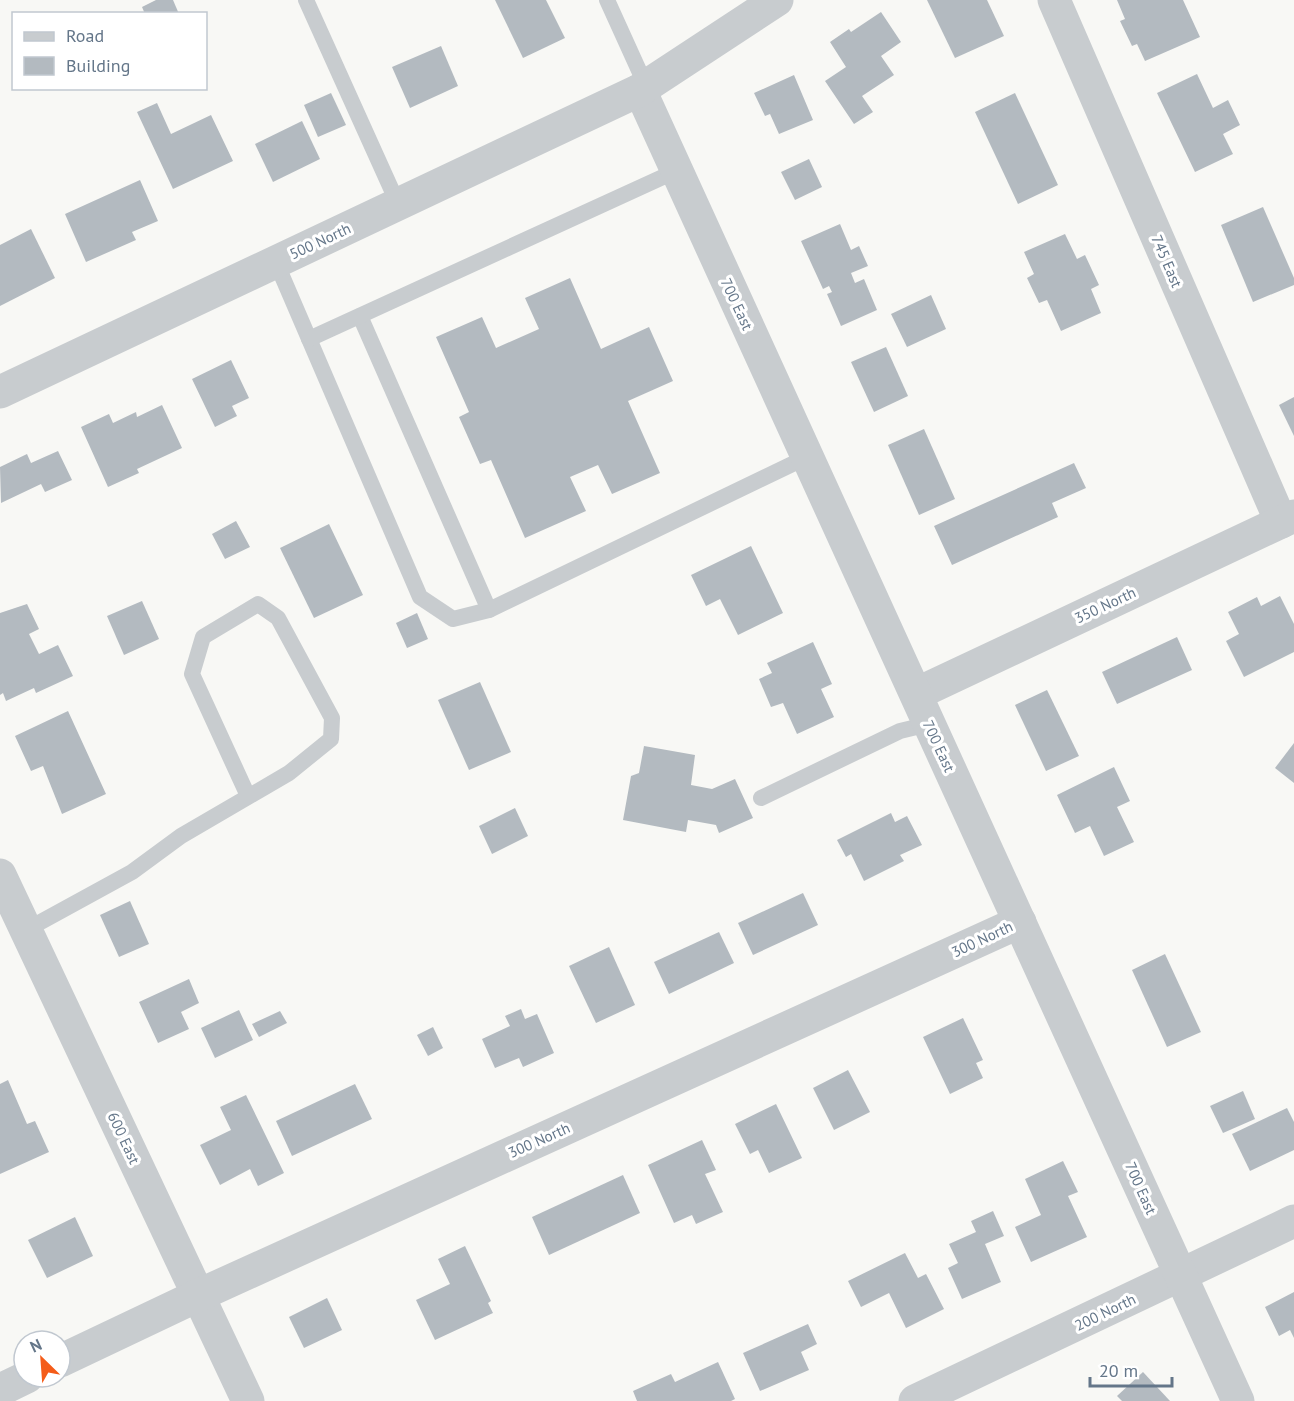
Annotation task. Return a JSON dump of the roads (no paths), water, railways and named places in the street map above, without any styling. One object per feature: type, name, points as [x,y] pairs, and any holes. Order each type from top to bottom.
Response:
[{"type":"street","name":"500 North","points":[[0,392],[643,88],[777,0]]},
{"type":"street","name":"745 East","points":[[1054,0],[1287,519]]},
{"type":"street","name":"700 East","points":[[643,88],[676,171],[1238,1401]]},
{"type":"street","name":"350 North","points":[[916,694],[1287,519]]},
{"type":"street","name":"600 East","points":[[0,875],[248,1401]]},
{"type":"street","name":"300 North","points":[[72,1355],[199,1295],[1020,922]]},
{"type":"street","name":"200 North","points":[[915,1401],[1294,1221]]},
{"type":"lane","points":[[306,0],[398,204]]},
{"type":"lane","points":[[607,0],[643,88]]},
{"type":"lane","points":[[309,339],[676,171]]},
{"type":"lane","points":[[276,262],[420,597],[453,619],[489,610],[807,457]]},
{"type":"lane","points":[[360,316],[489,610]]},
{"type":"lane","points":[[26,930],[132,872],[181,836],[289,773],[331,739],[332,718],[278,618],[258,604],[203,637],[192,674],[248,796]]},
{"type":"lane","points":[[762,798],[900,731],[929,724]]}]
